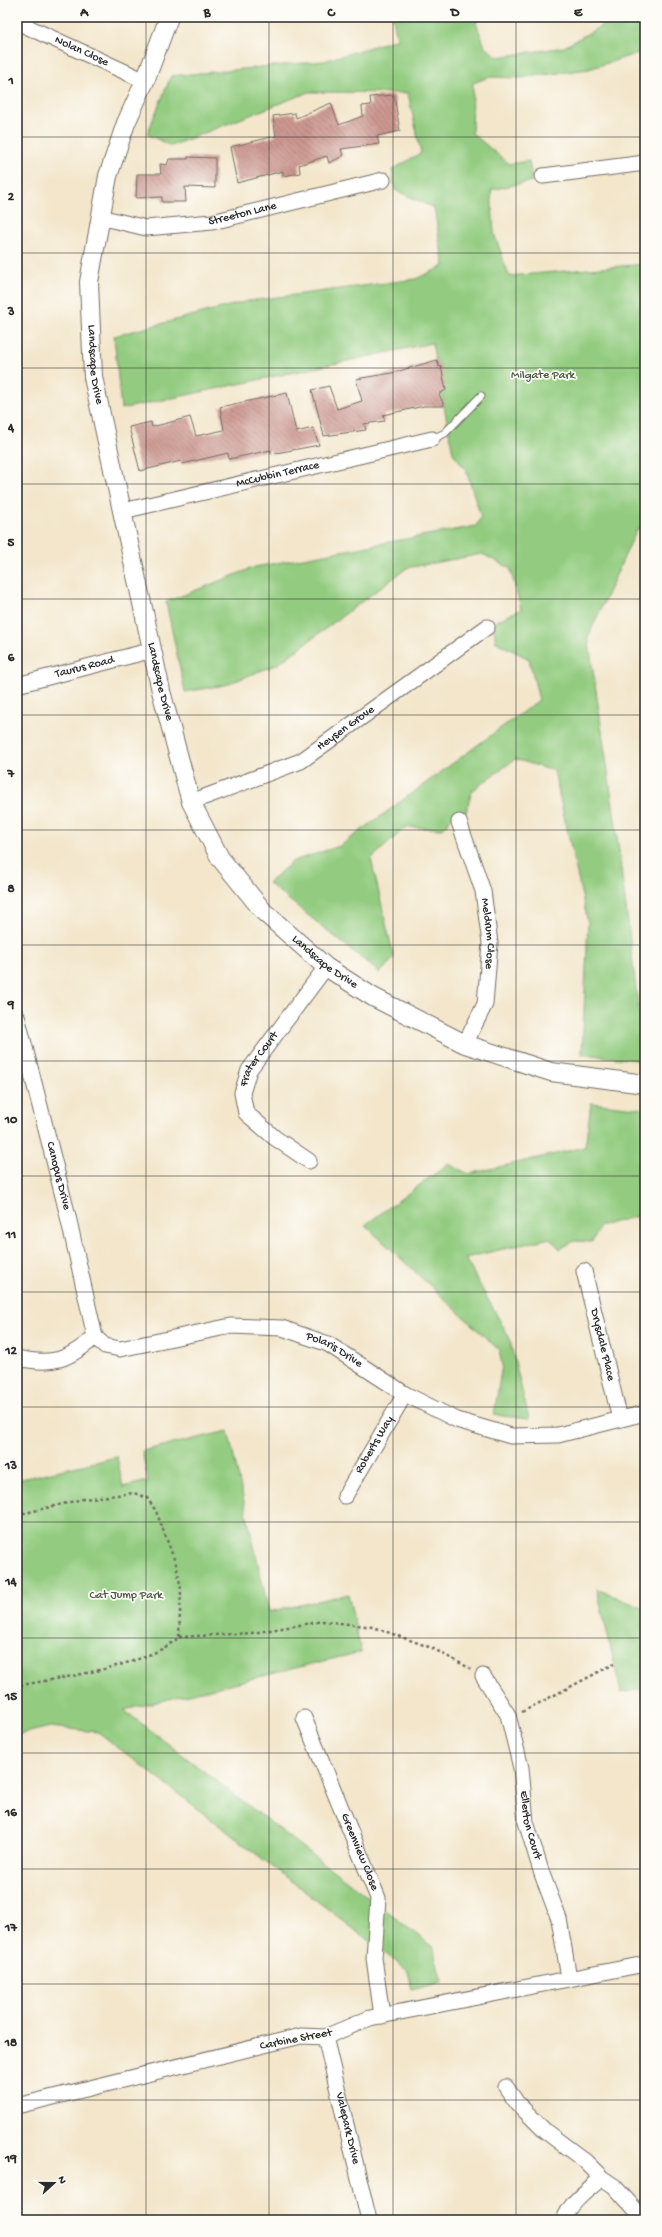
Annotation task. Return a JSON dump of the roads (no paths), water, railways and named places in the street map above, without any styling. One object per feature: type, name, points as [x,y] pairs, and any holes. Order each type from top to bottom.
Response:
[{"type":"street","name":"Landscape Drive","points":[[168,17],[145,81],[126,123],[108,176],[89,282],[93,377],[161,691],[191,802],[220,858],[264,912],[326,967],[373,997],[465,1044],[551,1072],[645,1084]]},
{"type":"street","name":"Nolan Close","points":[[17,22],[145,81]]},
{"type":"street","points":[[543,176],[645,163]]},
{"type":"street","name":"Streeton Lane","points":[[100,217],[146,228],[212,222],[383,180]]},
{"type":"street","name":"McCubbin Terrace","points":[[123,511],[432,439]]},
{"type":"street","name":"Heysen Grove","points":[[191,802],[301,761],[487,627]]},
{"type":"street","name":"Taurus Road","points":[[17,685],[153,650]]},
{"type":"street","name":"Meldrum Close","points":[[459,822],[483,891],[490,943],[485,1004],[465,1044]]},
{"type":"street","name":"Frater Court","points":[[309,1161],[275,1138],[246,1113],[242,1092],[249,1070],[326,967]]},
{"type":"street","name":"Canopus Drive","points":[[17,1016],[67,1212],[95,1337]]},
{"type":"street","name":"Drysdale Place","points":[[584,1271],[620,1419]]},
{"type":"street","name":"Polaris Drive","points":[[95,1337],[105,1346],[120,1349],[231,1326],[282,1328],[328,1344],[405,1394],[457,1420],[511,1436],[558,1435],[645,1413]]},
{"type":"street","points":[[17,1358],[50,1362],[76,1354],[95,1337]]},
{"type":"street","name":"Roberts Way","points":[[345,1496],[405,1394]]},
{"type":"street","name":"Ellerton Court","points":[[483,1676],[509,1719],[521,1768],[526,1822],[542,1874],[559,1919],[569,1978]]},
{"type":"street","name":"Greenview Close","points":[[304,1718],[378,1898],[374,1958],[382,2016]]},
{"type":"street","name":"Carbine Street","points":[[17,2106],[301,2036],[325,2037],[370,2018],[645,1964]]},
{"type":"street","name":"Valepark Drive","points":[[325,2037],[370,2220]]},
{"type":"street","points":[[506,2087],[517,2103],[545,2131],[585,2161],[602,2178],[614,2186],[645,2220]]},
{"type":"street","points":[[564,2220],[567,2212],[582,2195],[602,2178]]},
{"type":"lane","points":[[432,439],[445,433],[481,396]]},
{"type":"park label","name":"Milgate Park","points":[[543,376]]},
{"type":"park label","name":"Cat Jump Park","points":[[126,1596]]}]
